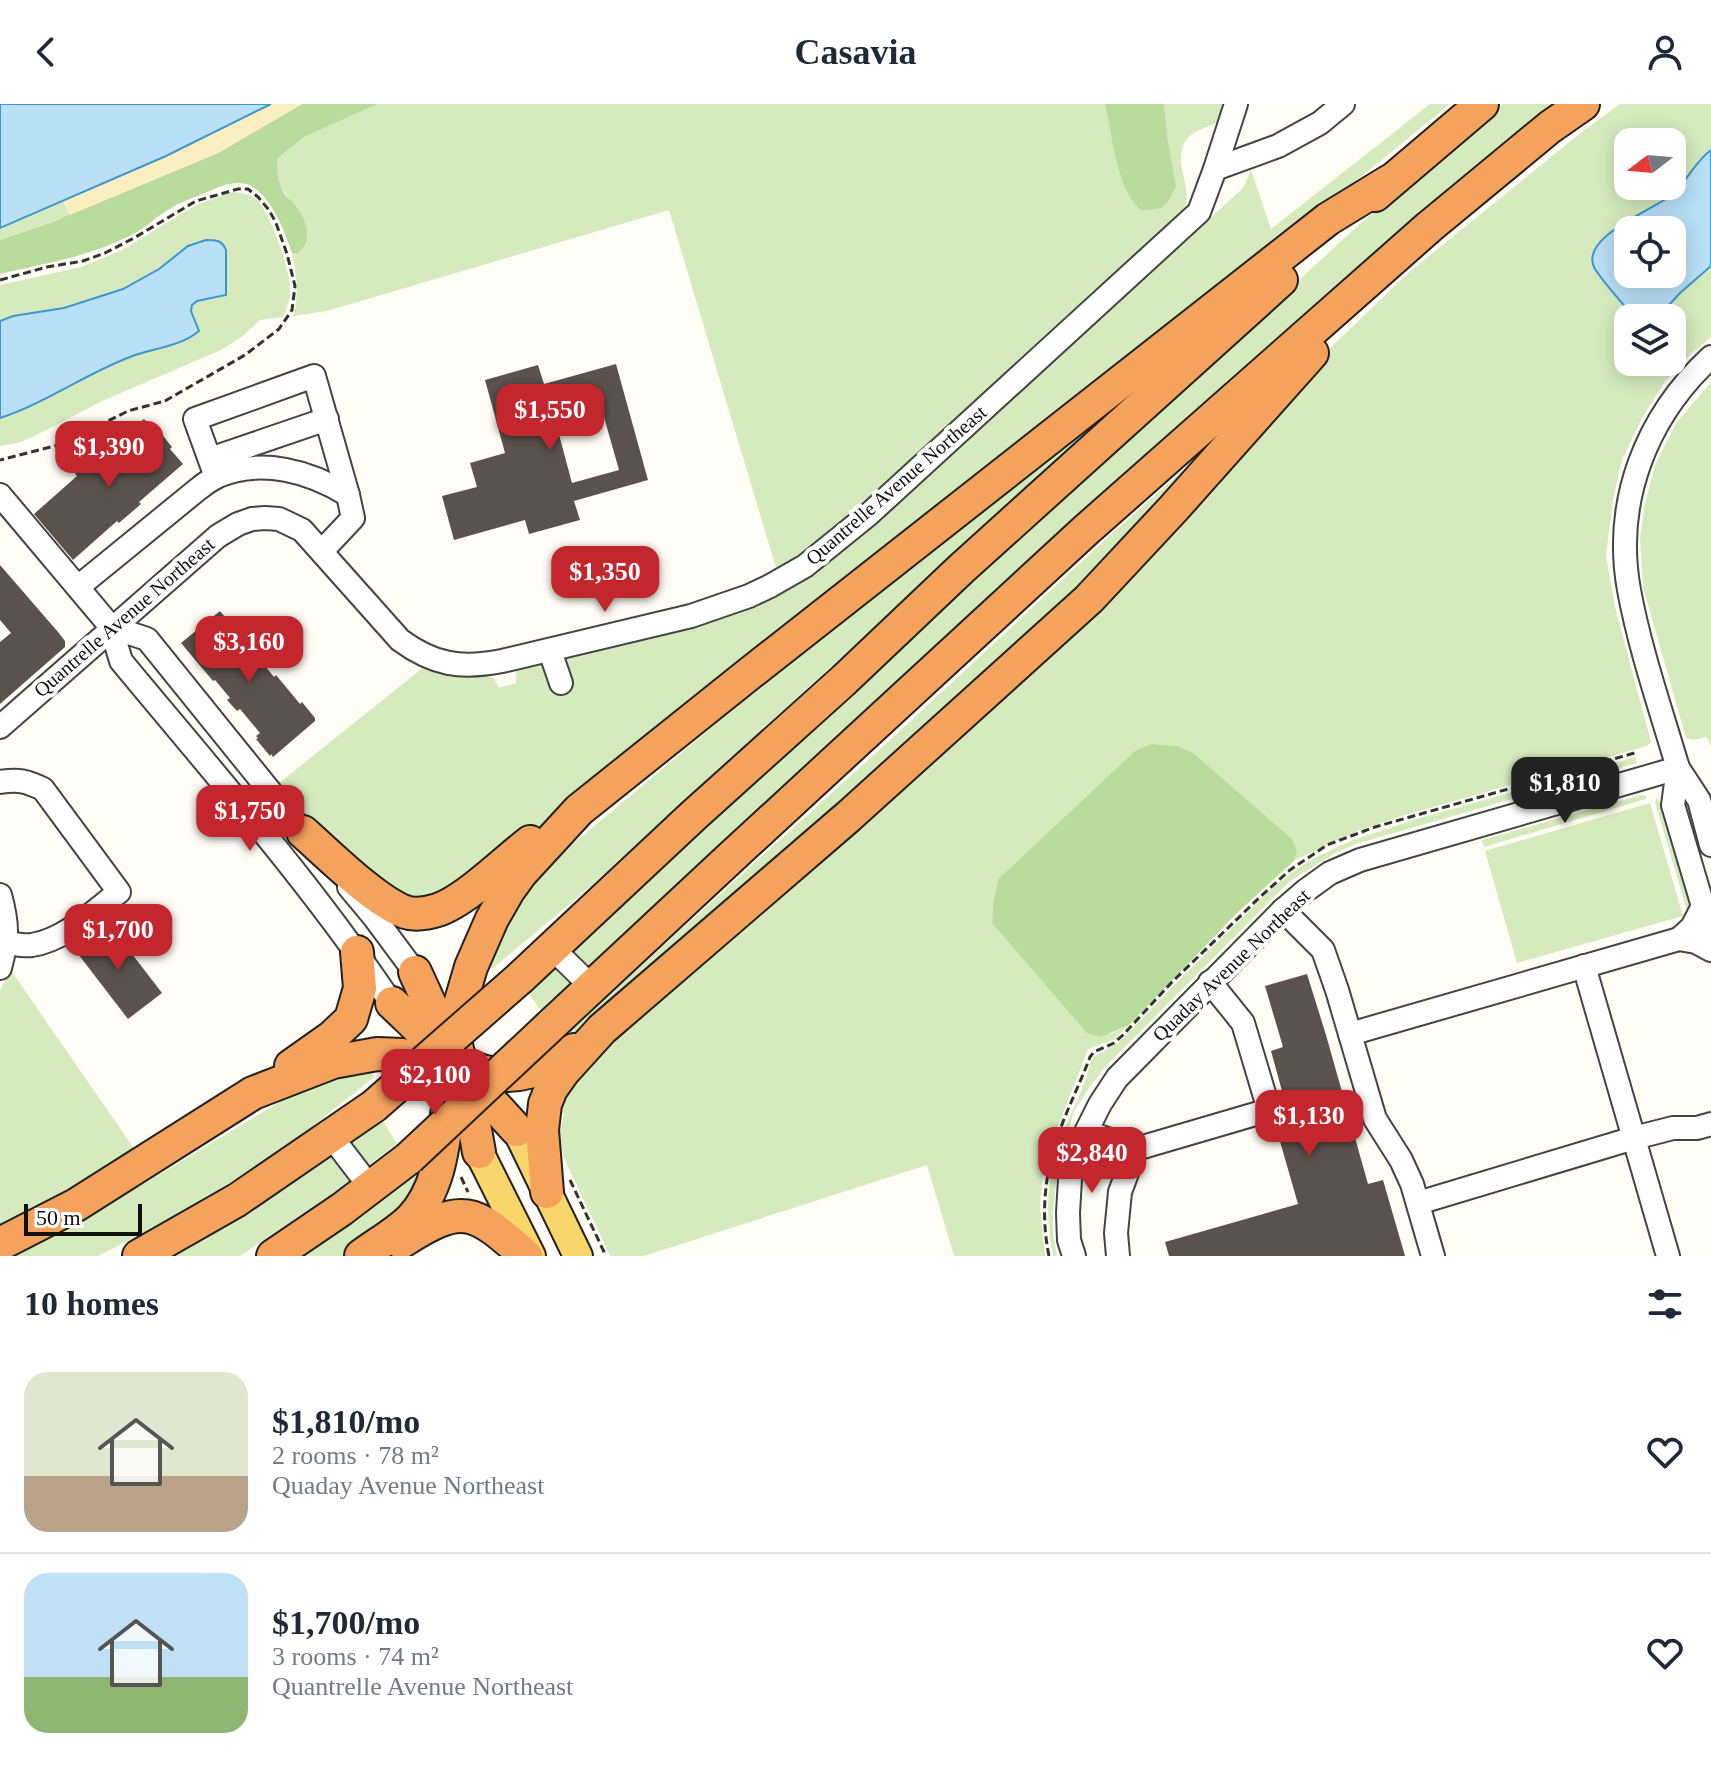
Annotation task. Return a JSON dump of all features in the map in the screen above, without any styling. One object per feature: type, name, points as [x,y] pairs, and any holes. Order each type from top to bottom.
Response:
[{"type":"highway","points":[[139,1256],[237,1200],[374,1106],[520,978],[961,569],[1390,181],[1482,104]]},
{"type":"highway","points":[[273,1256],[409,1158],[1086,530],[1429,227],[1550,127],[1583,104]]},
{"type":"highway","points":[[303,832],[387,902],[407,913],[426,913],[446,907],[543,832],[579,810],[1328,219],[1390,181]]},
{"type":"highway","points":[[253,1093],[333,1062],[377,1054],[403,1055],[499,1076],[521,1074],[548,1066],[602,1029],[849,816],[1089,599],[1429,227]]},
{"type":"highway","points":[[361,1256],[411,1219],[426,1199],[437,1174],[471,967],[492,919],[521,873],[579,810]]},
{"type":"highway","points":[[0,1244],[76,1205],[253,1093],[332,1037],[351,1019],[360,988],[357,952]]},
{"type":"highway","points":[[415,972],[470,1102],[467,1160]]},
{"type":"highway","points":[[392,1003],[517,1130]]},
{"type":"highway","points":[[559,1186],[542,1130],[545,1104],[563,1072],[602,1029]]},
{"type":"highway","points":[[378,1256],[425,1226],[459,1215],[479,1218],[528,1256]]},
{"type":"main road","points":[[517,1130],[559,1186],[578,1256]]},
{"type":"main road","points":[[467,1160],[528,1256]]},
{"type":"street","name":"Quantrelle Avenue Northeast","points":[[0,727],[218,536],[252,519],[279,519],[302,530],[400,640],[429,658],[461,666],[550,651],[691,616],[770,586],[805,566],[868,515],[1199,212],[1236,104]]},
{"type":"street","points":[[1215,169],[1278,146],[1320,123],[1343,104]]},
{"type":"street","points":[[1711,357],[1675,396],[1654,429],[1635,478],[1627,513],[1625,550],[1629,589],[1638,628],[1678,768],[1699,800],[1711,845]]},
{"type":"street","points":[[213,468],[195,419],[314,376],[353,518],[322,551]]},
{"type":"street","points":[[78,587],[197,490],[213,468],[327,419]]},
{"type":"street","points":[[213,468],[234,471],[264,467],[289,469],[327,482],[348,495]]},
{"type":"street","points":[[0,495],[111,627],[121,661],[306,884],[392,1003]]},
{"type":"street","points":[[111,627],[147,639],[374,917],[415,972]]},
{"type":"street","points":[[550,651],[561,683]]},
{"type":"street","points":[[1678,768],[1673,805],[1711,933]]},
{"type":"street","name":"Quaday Avenue Northeast","points":[[1074,1256],[1069,1240],[1070,1179],[1077,1150],[1100,1104],[1117,1078],[1210,982],[1305,891],[1330,873],[1360,860],[1678,768]]},
{"type":"street","points":[[0,782],[25,781],[43,789],[119,892],[72,928],[49,941],[30,945],[7,943]]},
{"type":"street","points":[[0,895],[6,919],[7,943],[0,968]]},
{"type":"street","points":[[1679,939],[1692,927],[1703,906]]},
{"type":"street","points":[[1283,910],[1323,950],[1375,1119],[1412,1184],[1433,1256]]},
{"type":"street","points":[[1350,1034],[1679,939],[1696,942],[1711,950]]},
{"type":"street","points":[[552,948],[592,987]]},
{"type":"street","points":[[1584,966],[1668,1256]]},
{"type":"street","points":[[1087,1132],[1136,1149],[1269,1110],[1243,1023],[1210,982]]},
{"type":"street","points":[[1673,1128],[1694,1115],[1711,1110]]},
{"type":"street","points":[[1418,1203],[1634,1138],[1673,1128],[1697,1128],[1711,1124]]},
{"type":"street","points":[[331,1136],[370,1187]]},
{"type":"street","points":[[1118,1256],[1116,1233],[1120,1192],[1136,1149]]},
{"type":"path","points":[[0,280],[105,253],[196,201],[248,189],[269,210],[276,223],[295,286],[292,310],[279,329],[245,355],[165,401],[128,411],[62,444],[0,460]]},
{"type":"path","points":[[467,1160],[470,1196]]},
{"type":"path","points":[[559,1186],[606,1256]]},
{"type":"green space","points":[[302,104],[378,104],[304,137],[278,158],[281,187],[301,213],[306,227],[306,241],[298,253],[292,253],[281,225],[265,198],[251,186],[233,183],[178,204],[139,231],[103,248],[0,274],[0,240],[52,222],[218,153]]},
{"type":"green space","points":[[378,104],[1105,104],[1122,179],[1168,142],[1164,104],[1229,104],[1220,120],[1191,134],[1184,144],[1181,159],[1187,199],[1175,222],[858,511],[777,571],[669,210],[327,311],[293,316],[297,292],[292,253],[298,253],[292,201],[279,181],[278,158],[304,137]]},
{"type":"green space","points":[[1105,104],[1164,104],[1176,186],[1168,202],[1161,208],[1141,211],[1126,189]]},
{"type":"green space","points":[[1430,104],[1450,104],[1226,287],[989,473],[778,629],[501,862],[451,898],[404,900],[327,840],[279,783],[424,667],[452,676],[493,677],[499,688],[516,683],[516,671],[520,668],[704,625],[747,608],[821,566],[858,538],[1243,188],[1251,170],[1271,229]]},
{"type":"green space","points":[[1503,104],[1555,104],[1450,186],[1112,491],[592,969],[585,970],[572,961],[571,948],[1361,223]]},
{"type":"green space","points":[[1620,104],[1711,104],[1711,150],[1686,179],[1686,128],[1614,128],[1614,200],[1665,200],[1639,216],[1614,216],[1614,231],[1603,238],[1593,255],[1594,268],[1623,304],[1614,304],[1614,376],[1671,376],[1642,418],[1622,460],[1606,555],[1615,607],[1651,742],[1647,746],[1402,816],[1360,830],[1295,860],[1297,851],[1177,746],[1152,744],[1136,750],[998,879],[993,905],[992,923],[1110,1034],[1129,1025],[1113,1040],[1088,1049],[1049,1150],[1040,1205],[1045,1256],[954,1256],[927,1165],[644,1256],[610,1256],[563,1156],[560,1131],[564,1114],[557,1111],[570,1085],[608,1047],[960,730],[1294,383],[1408,273]]},
{"type":"green space","points":[[232,192],[256,199],[273,229],[290,284],[283,317],[260,320],[221,350],[102,401],[33,437],[0,446],[0,418],[33,405],[113,364],[195,334],[199,331],[192,305],[197,301],[219,298],[188,246],[159,269],[123,289],[64,308],[0,321],[0,285],[81,267],[122,250],[196,205]]},
{"type":"green space","points":[[63,201],[70,215],[0,240],[0,228]]},
{"type":"green space","points":[[1711,266],[1711,337],[1686,359],[1686,304],[1670,304]]},
{"type":"green space","points":[[1711,382],[1711,746],[1707,737],[1686,738],[1643,587],[1640,539],[1655,465],[1676,423]]},
{"type":"green space","points":[[1112,399],[1117,405],[591,886],[493,968],[487,967],[494,947],[526,891],[555,859],[830,628]]},
{"type":"green space","points":[[1207,449],[1143,533],[584,1036],[545,1053],[1107,538]]},
{"type":"green space","points":[[1152,744],[1177,746],[1193,753],[1292,839],[1297,851],[1295,860],[1238,912],[1129,1025],[1101,1037],[1087,1033],[992,923],[993,905],[998,879],[1136,750]]},
{"type":"green space","points":[[1635,757],[1637,763],[1356,844],[1335,853],[1289,882],[1107,1065],[1074,1111],[1058,1165],[1053,1213],[1057,1256],[1053,1256],[1048,1209],[1053,1162],[1093,1057],[1119,1042],[1269,891],[1312,859],[1353,840]]},
{"type":"green space","points":[[1641,795],[1646,799],[1484,847],[1482,840]]},
{"type":"green space","points":[[1657,798],[1664,808],[1694,913],[1688,914],[1655,802]]},
{"type":"green space","points":[[1650,803],[1683,916],[1517,963],[1485,851]]},
{"type":"green space","points":[[554,966],[559,967],[571,982],[540,1010],[526,989]]},
{"type":"green space","points":[[10,969],[137,1153],[0,1230],[0,991]]},
{"type":"green space","points":[[370,1070],[374,1077],[303,1134],[258,1166],[149,1230],[98,1256],[13,1256],[92,1215],[308,1085],[332,1075]]},
{"type":"green space","points":[[378,1113],[397,1144],[366,1167],[350,1142],[351,1137]]},
{"type":"green space","points":[[330,1155],[335,1155],[352,1179],[240,1256],[167,1256]]},
{"type":"green space","points":[[429,1160],[426,1186],[352,1256],[300,1256]]},
{"type":"sand","points":[[271,104],[302,104],[218,153],[70,215],[63,201],[166,156]]},
{"type":"water","points":[[0,104],[271,104],[166,156],[0,228]]},
{"type":"water","points":[[1711,150],[1711,266],[1686,288],[1686,216],[1636,216],[1663,200],[1686,200],[1686,179]]},
{"type":"water","points":[[1614,230],[1614,288],[1686,288],[1670,304],[1622,304],[1595,269],[1592,258],[1606,236]]},
{"type":"water","points":[[206,240],[218,241],[226,250],[226,295],[197,301],[192,305],[191,311],[199,331],[175,344],[113,364],[33,405],[0,418],[0,321],[64,308],[123,289],[159,269],[188,246]]},
{"type":"building","points":[[616,364],[648,480],[574,501],[580,520],[529,534],[525,520],[454,540],[442,496],[477,487],[470,463],[505,453],[485,380],[538,365],[544,384]],"holes":[[[600,403],[619,470],[572,483],[554,416]]]},
{"type":"building","points":[[144,419],[157,434],[160,432],[183,464],[139,502],[141,504],[73,560],[34,514],[97,454],[100,457]]},
{"type":"building","points":[[0,565],[58,632],[65,641],[65,647],[0,704],[0,642],[11,633],[0,620]]},
{"type":"building","points":[[220,611],[274,677],[276,675],[315,718],[273,757],[256,739],[260,733],[240,709],[237,711],[227,700],[230,698],[181,643]]},
{"type":"building","points":[[109,924],[162,993],[128,1019],[75,950]]},
{"type":"building","points":[[1307,974],[1368,1184],[1383,1180],[1405,1256],[1169,1256],[1165,1242],[1298,1204],[1275,1124],[1290,1120],[1271,1051],[1283,1047],[1265,986]]}]
